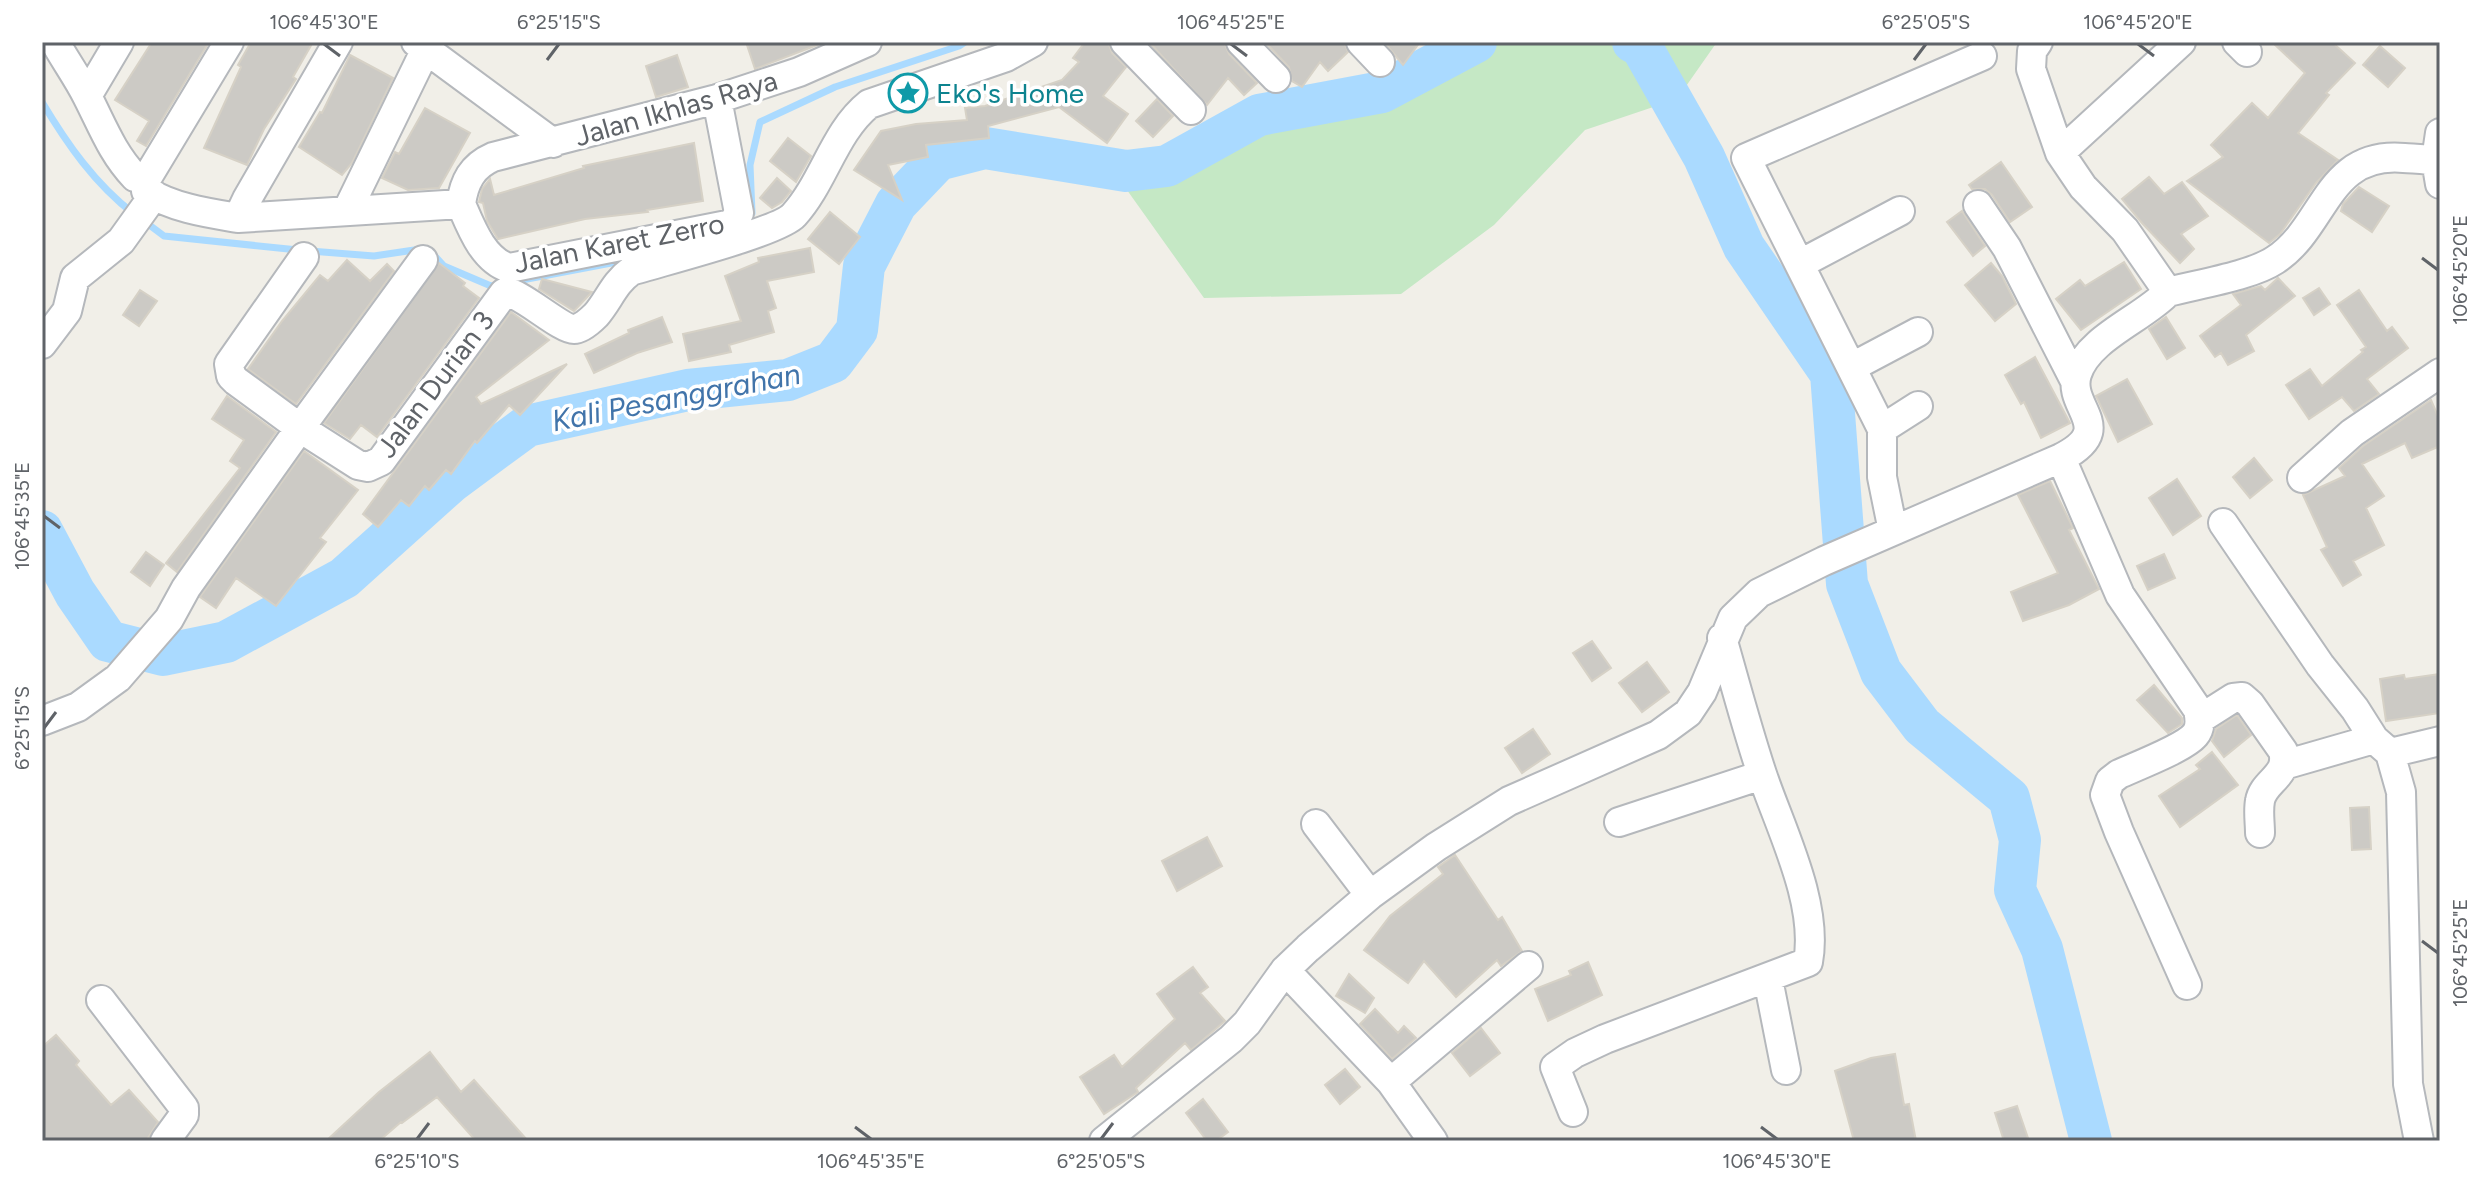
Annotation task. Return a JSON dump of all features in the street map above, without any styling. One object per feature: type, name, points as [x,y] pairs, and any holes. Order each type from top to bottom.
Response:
[{"type":"street","points":[[55,42],[121,163],[149,192],[203,213],[238,218],[461,204],[471,172],[485,160],[553,143]]},
{"type":"street","points":[[87,96],[119,42]]},
{"type":"street","points":[[42,344],[67,311],[75,278],[121,241],[229,42]]},
{"type":"street","points":[[238,218],[338,42]]},
{"type":"street","name":"Jalan Ikhlas Raya","points":[[421,46],[553,143],[717,99],[799,72],[867,42]]},
{"type":"street","name":"Jalan Durian 3","points":[[300,428],[358,465],[368,467],[381,461],[504,293],[522,297],[566,327],[581,327],[595,317],[618,281],[631,271],[788,221],[816,185],[853,117],[869,104],[1006,57],[1033,42]]},
{"type":"street","points":[[1125,42],[1191,110]]},
{"type":"street","points":[[1241,42],[1276,78]]},
{"type":"street","points":[[2038,42],[2032,51],[2031,69],[2060,153],[2083,187],[2125,230],[2168,292]]},
{"type":"street","points":[[2060,153],[2181,42]]},
{"type":"street","points":[[347,211],[421,46]]},
{"type":"street","points":[[1893,531],[1882,477],[1882,429],[1746,158],[1982,56]]},
{"type":"street","name":"Jalan Karet Zerro","points":[[461,204],[490,258],[498,265],[509,268],[732,224],[739,213],[717,99]]},
{"type":"street","points":[[2075,381],[2077,372],[2090,354],[2168,292],[2260,267],[2275,260],[2296,240],[2335,186],[2354,167],[2371,159],[2391,156],[2439,160]]},
{"type":"street","points":[[1111,1139],[1231,1039],[1247,1023],[1285,970],[1370,895],[1489,812],[1658,735],[1688,713],[1702,692],[1722,638],[1733,618],[1759,593],[2061,458],[2077,448],[2088,432],[2087,414],[2075,381],[2007,248],[1978,205]]},
{"type":"street","points":[[1800,264],[1900,211]]},
{"type":"street","points":[[300,428],[236,381],[231,376],[229,364],[304,257]]},
{"type":"street","points":[[42,721],[78,707],[118,678],[169,619],[186,588],[423,260]]},
{"type":"street","points":[[1852,367],[1918,332]]},
{"type":"street","points":[[2302,478],[2352,433],[2440,373]]},
{"type":"street","points":[[1882,429],[1918,406]]},
{"type":"street","points":[[2061,458],[2120,595],[2192,699],[2200,719],[2195,735],[2185,743],[2119,774],[2110,781],[2105,795],[2187,985]]},
{"type":"street","points":[[2223,523],[2320,665],[2382,746],[2401,792],[2408,1084],[2419,1141]]},
{"type":"street","points":[[1573,1112],[1555,1067],[1575,1053],[1808,962],[1811,946],[1803,893],[1781,820],[1762,775],[1722,638]]},
{"type":"street","points":[[2200,719],[2233,698],[2242,697],[2283,751],[2284,765],[2259,800],[2260,833]]},
{"type":"street","points":[[2284,765],[2382,746],[2440,741]]},
{"type":"street","points":[[1619,822],[1762,775]]},
{"type":"street","points":[[1316,824],[1370,895]]},
{"type":"street","points":[[1391,1082],[1528,966]]},
{"type":"street","points":[[1285,970],[1391,1082],[1433,1141]]},
{"type":"street","points":[[1768,979],[1786,1070]]},
{"type":"street","points":[[101,1000],[184,1108],[184,1115],[165,1141]]},
{"type":"green space","points":[[1477,42],[1644,42],[1649,45],[1652,42],[1717,42],[1677,99],[1585,130],[1494,225],[1401,294],[1204,298],[1112,169],[1172,173],[1245,116],[1315,98],[1409,80]]},
{"type":"building","points":[[152,42],[209,42],[146,146],[137,141],[149,121],[115,100]]},
{"type":"building","points":[[251,42],[313,42],[293,77],[296,79],[264,129],[247,165],[204,148],[241,67],[238,65]]},
{"type":"building","points":[[746,42],[825,42],[755,69]]},
{"type":"building","points":[[1085,42],[1108,42],[1112,53],[1126,67],[1103,96],[1128,114],[1107,143],[1059,107],[988,126],[989,138],[926,145],[928,157],[888,165],[902,200],[854,170],[881,131],[916,124],[967,120],[965,108],[985,106],[1062,80],[1079,62],[1073,58]]},
{"type":"building","points":[[1149,42],[1224,42],[1229,54],[1257,83],[1244,95],[1228,78],[1207,105]]},
{"type":"building","points":[[1265,42],[1344,42],[1348,52],[1328,71],[1320,62],[1302,87],[1292,81],[1289,67]]},
{"type":"building","points":[[1384,42],[1420,42],[1403,65]]},
{"type":"building","points":[[2272,42],[2332,42],[2355,63],[2326,93],[2329,95],[2298,133],[2338,160],[2316,183],[2280,234],[2269,243],[2187,181],[2223,157],[2211,145],[2252,103],[2268,118],[2305,73]]},
{"type":"building","points":[[2380,46],[2405,68],[2388,87],[2363,65]]},
{"type":"building","points":[[350,55],[393,78],[352,163],[342,175],[299,147],[322,113]]},
{"type":"building","points":[[677,55],[688,87],[656,97],[646,66]]},
{"type":"building","points":[[1157,99],[1173,116],[1153,137],[1136,121]]},
{"type":"building","points":[[425,108],[470,133],[439,188],[408,190],[382,178],[395,152],[399,154]]},
{"type":"building","points":[[788,138],[811,156],[796,182],[770,161]]},
{"type":"building","points":[[694,143],[703,201],[648,212],[585,219],[498,239],[487,221],[483,203],[479,202],[482,189],[490,179],[494,195],[583,166]]},
{"type":"building","points":[[2001,162],[2032,207],[2010,222],[1992,195],[1985,189],[1972,189],[1969,185]]},
{"type":"building","points":[[2149,177],[2164,194],[2182,182],[2208,216],[2181,234],[2194,249],[2180,263],[2122,199]]},
{"type":"building","points":[[777,178],[791,191],[772,208],[760,198]]},
{"type":"building","points":[[2359,187],[2389,206],[2372,232],[2341,211],[2343,204]]},
{"type":"building","points":[[1962,211],[1985,246],[1973,256],[1947,222]]},
{"type":"building","points":[[830,212],[860,237],[839,264],[808,239]]},
{"type":"building","points":[[810,248],[814,272],[767,281],[776,308],[768,311],[774,332],[729,345],[731,352],[689,361],[683,334],[741,321],[725,276],[759,262],[758,258]]},
{"type":"building","points":[[347,260],[370,281],[387,264],[394,271],[296,404],[248,369],[320,275],[328,281]]},
{"type":"building","points":[[2124,262],[2141,289],[2081,330],[2056,299],[2080,280],[2085,286]]},
{"type":"building","points":[[439,263],[479,298],[377,437],[361,425],[350,439],[324,423]]},
{"type":"building","points":[[1991,263],[2002,276],[2016,304],[1995,321],[1965,285]]},
{"type":"building","points":[[2278,278],[2295,296],[2246,335],[2254,351],[2228,365],[2221,353],[2215,357],[2200,336],[2241,305],[2233,294],[2261,286],[2265,290]]},
{"type":"building","points":[[542,279],[592,292],[574,311],[539,289]]},
{"type":"building","points":[[2319,288],[2330,304],[2314,315],[2303,298]]},
{"type":"building","points":[[140,290],[157,301],[139,326],[123,315]]},
{"type":"building","points":[[2359,290],[2387,331],[2392,327],[2408,348],[2367,379],[2379,394],[2354,411],[2342,397],[2309,419],[2286,385],[2310,369],[2322,386],[2363,352],[2361,350],[2366,347],[2337,305]]},
{"type":"building","points":[[511,312],[549,340],[476,397],[481,404],[567,364],[520,415],[509,405],[477,443],[475,441],[451,474],[446,470],[429,490],[425,486],[409,506],[401,500],[378,527],[363,514]]},
{"type":"building","points":[[662,317],[672,342],[637,353],[594,373],[585,354],[629,333],[628,330]]},
{"type":"building","points":[[2166,317],[2185,348],[2167,359],[2149,329]]},
{"type":"building","points":[[2035,357],[2070,423],[2041,438],[2024,402],[2021,404],[2005,375]]},
{"type":"building","points":[[2127,379],[2152,424],[2118,442],[2096,396]]},
{"type":"building","points":[[227,396],[276,432],[177,572],[166,563],[240,468],[230,461],[244,440],[212,419]]},
{"type":"building","points":[[2431,400],[2440,421],[2440,446],[2412,458],[2405,443],[2362,464],[2384,496],[2366,508],[2384,545],[2353,561],[2361,575],[2343,586],[2321,550],[2327,547],[2303,495],[2345,476],[2339,468],[2363,446]]},
{"type":"building","points":[[304,451],[358,490],[320,538],[326,542],[276,606],[236,578],[216,608],[200,597]]},
{"type":"building","points":[[2254,458],[2272,480],[2250,498],[2233,477]]},
{"type":"building","points":[[2177,479],[2201,516],[2173,535],[2149,498]]},
{"type":"building","points":[[2050,481],[2073,528],[2069,530],[2099,589],[2069,605],[2023,621],[2011,592],[2058,573],[2018,495]]},
{"type":"building","points":[[146,552],[164,565],[150,586],[131,572]]},
{"type":"building","points":[[2164,554],[2175,578],[2148,590],[2137,566]]},
{"type":"building","points":[[1592,641],[1611,668],[1592,681],[1573,653]]},
{"type":"building","points":[[1647,662],[1669,692],[1642,712],[1619,683]]},
{"type":"building","points":[[2440,674],[2440,713],[2386,721],[2380,679]]},
{"type":"building","points":[[2154,685],[2182,718],[2182,724],[2168,733],[2137,700]]},
{"type":"building","points":[[2237,715],[2251,735],[2224,757],[2212,741],[2216,729]]},
{"type":"building","points":[[1533,729],[1550,754],[1522,773],[1505,748]]},
{"type":"building","points":[[2212,752],[2238,785],[2180,827],[2159,796],[2200,769],[2196,765]]},
{"type":"building","points":[[2369,807],[2371,849],[2352,850],[2350,808]]},
{"type":"building","points":[[1207,837],[1222,866],[1177,891],[1162,861]]},
{"type":"building","points":[[1455,855],[1498,920],[1502,917],[1522,951],[1501,966],[1497,960],[1456,997],[1424,961],[1408,983],[1364,950],[1390,916],[1443,874],[1438,867]]},
{"type":"building","points":[[1588,962],[1602,995],[1548,1021],[1535,989],[1571,975],[1569,971]]},
{"type":"building","points":[[1193,967],[1208,987],[1200,993],[1225,1021],[1191,1050],[1185,1043],[1136,1088],[1138,1092],[1104,1114],[1080,1077],[1114,1055],[1122,1067],[1175,1019],[1157,994]]},
{"type":"building","points":[[1349,974],[1374,998],[1365,1013],[1336,996]]},
{"type":"building","points":[[1375,1009],[1398,1033],[1404,1026],[1416,1038],[1392,1059],[1360,1024]]},
{"type":"building","points":[[1481,1028],[1500,1053],[1470,1076],[1452,1053]]},
{"type":"building","points":[[56,1035],[79,1061],[76,1065],[111,1105],[129,1090],[158,1122],[146,1141],[42,1141],[42,1047]]},
{"type":"building","points":[[430,1052],[461,1092],[474,1080],[528,1141],[476,1141],[437,1097],[379,1141],[326,1141],[379,1092]]},
{"type":"building","points":[[1895,1054],[1904,1105],[1909,1104],[1916,1141],[1854,1141],[1835,1071],[1871,1058]]},
{"type":"building","points":[[1345,1069],[1360,1087],[1340,1104],[1325,1085]]},
{"type":"building","points":[[1203,1099],[1228,1132],[1216,1141],[1207,1141],[1186,1113]]},
{"type":"building","points":[[2017,1106],[2029,1141],[2004,1141],[1995,1113]]},
{"type":"waterway","points":[[752,213],[750,165],[760,122],[835,87],[965,42]]},
{"type":"waterway","name":"Kali Pesanggrahan","points":[[42,531],[75,593],[108,641],[163,655],[226,642],[344,578],[451,482],[527,426],[688,390],[788,380],[833,362],[857,330],[864,266],[896,204],[938,160],[985,148],[1126,171],[1167,166],[1259,115],[1382,92],[1476,42]]},
{"type":"waterway","name":"Kali Pesanggrahan","points":[[1633,42],[1641,46],[1704,157],[1744,247],[1831,374],[1847,584],[1881,672],[1922,726],[2009,798],[2020,840],[2015,890],[2042,949],[2091,1141]]},
{"type":"waterway","points":[[42,102],[83,162],[107,190],[134,214]]},
{"type":"waterway","points":[[144,221],[164,236],[298,250]]},
{"type":"waterway","points":[[310,251],[374,256],[421,249]]},
{"type":"waterway","points":[[432,253],[444,266],[491,286],[627,260]]},
{"type":"place","name":"Eko's Home","points":[[908,93]]}]
